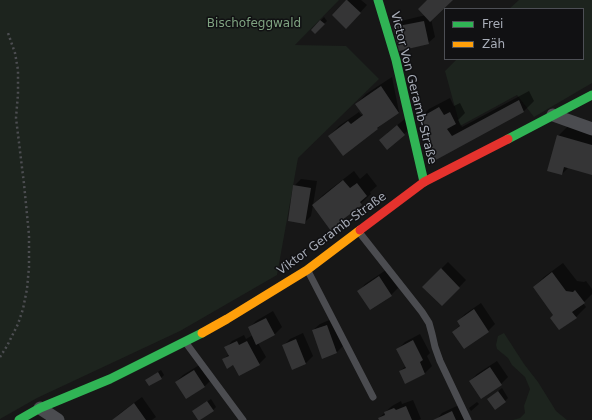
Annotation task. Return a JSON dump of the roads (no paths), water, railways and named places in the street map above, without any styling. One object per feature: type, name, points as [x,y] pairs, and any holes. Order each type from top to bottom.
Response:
[{"type":"street","name":"Victor Von Geramb-Straße","points":[[378,0],[396,60],[424,182]]},
{"type":"street","name":"Viktor Geramb-Straße","points":[[19,420],[40,408],[110,379],[185,342],[307,270],[424,182],[592,95]]},
{"type":"street","points":[[553,115],[592,129]]},
{"type":"street","points":[[40,408],[58,420]]},
{"type":"lane","points":[[358,231],[429,323],[440,361],[468,420]]},
{"type":"lane","points":[[307,270],[373,397]]},
{"type":"lane","points":[[185,342],[243,420]]},
{"type":"park label","name":"Bischofeggwald","points":[[254,24]]}]
